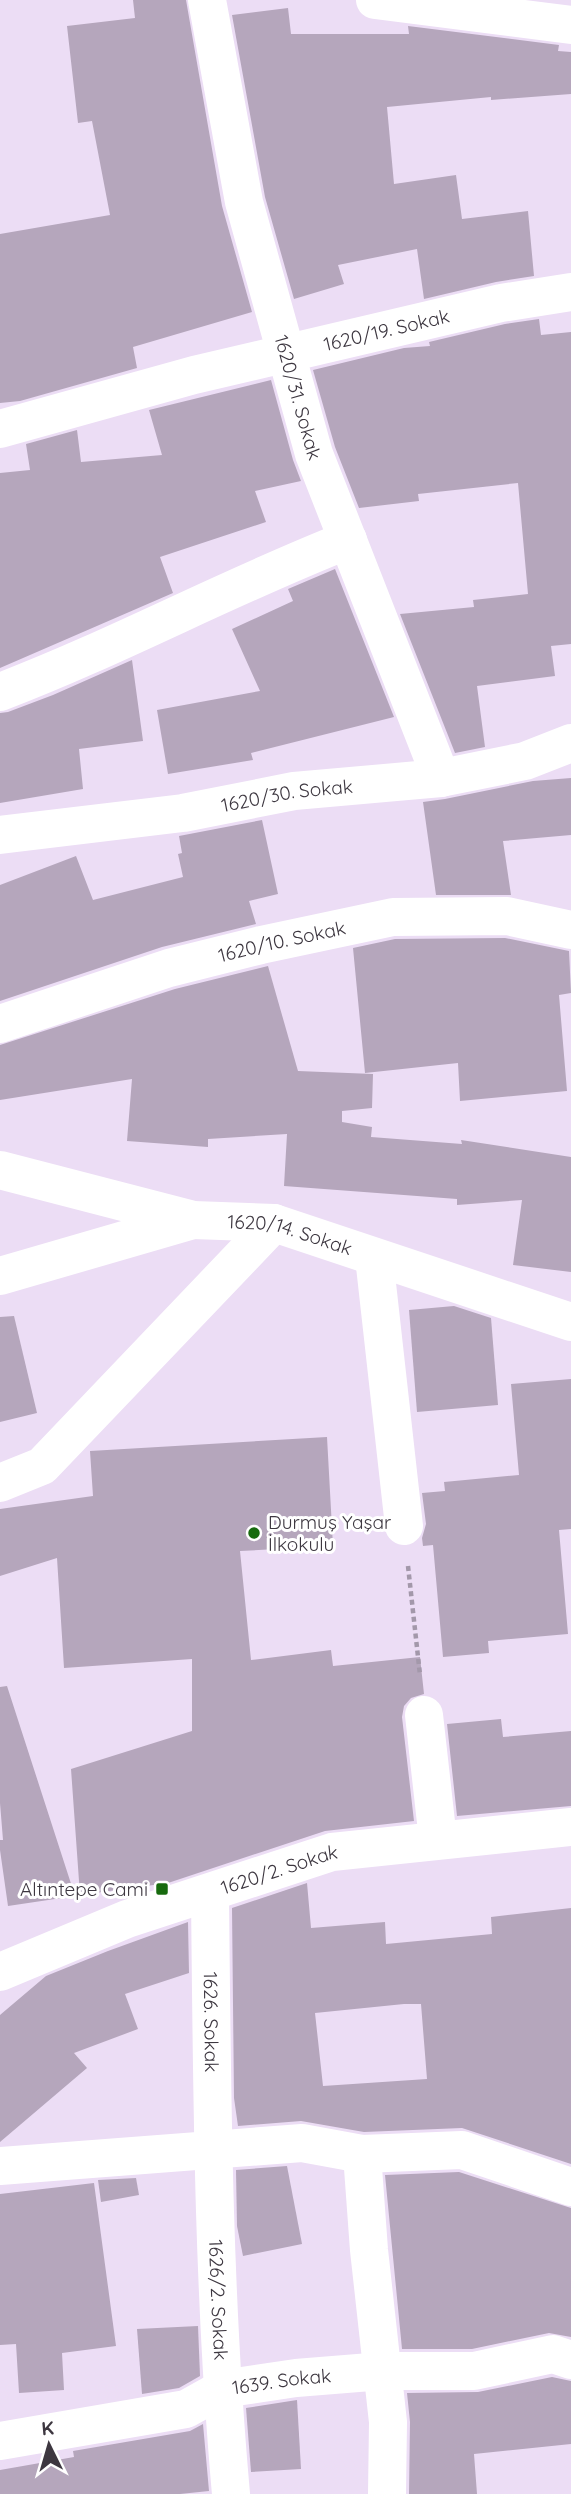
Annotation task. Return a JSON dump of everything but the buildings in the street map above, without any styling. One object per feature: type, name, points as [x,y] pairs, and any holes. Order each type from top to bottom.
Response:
[{"type":"street","name":"1620/31. Sokak","points":[[208,0],[244,202],[314,454],[441,778]]},
{"type":"street","points":[[375,0],[571,25]]},
{"type":"street","name":"1620/19. Sokak","points":[[0,429],[194,375],[501,303],[571,292]]},
{"type":"street","points":[[0,692],[53,672],[294,561],[348,540]]},
{"type":"street","name":"1620/30. Sokak","points":[[0,835],[183,813],[294,791],[441,778],[526,761],[571,743]]},
{"type":"street","name":"1620/10. Sokak","points":[[0,1024],[169,968],[393,917],[507,916],[571,930]]},
{"type":"street","name":"1620/14. Sokak","points":[[0,1170],[193,1220],[274,1223],[571,1322]]},
{"type":"street","points":[[0,1276],[193,1220]]},
{"type":"street","points":[[0,1483],[42,1466],[274,1223]]},
{"type":"street","points":[[374,1256],[404,1527]]},
{"type":"street","points":[[424,1715],[438,1840]]},
{"type":"street","name":"1620/2. Sokak","points":[[0,1972],[127,1919],[332,1852],[571,1827]]},
{"type":"street","name":"1626. Sokak","points":[[210,1894],[213,2148]]},
{"type":"street","points":[[0,2166],[302,2143],[362,2154],[462,2150],[571,2187]]},
{"type":"street","name":"1626/2. Sokak","points":[[213,2148],[222,2389],[231,2494]]},
{"type":"street","points":[[362,2154],[369,2250],[388,2423],[387,2494]]},
{"type":"street","name":"1639. Sokak","points":[[0,2441],[186,2409],[222,2389],[296,2378],[383,2371],[474,2371],[553,2354],[571,2360]]},
{"type":"path","points":[[404,1527],[424,1715]]},
{"type":"place","name":"Durmuş Yaşar İlkokulu","points":[[254,1533]]},
{"type":"place","name":"Altıntepe Cami","points":[[162,1889]]}]
